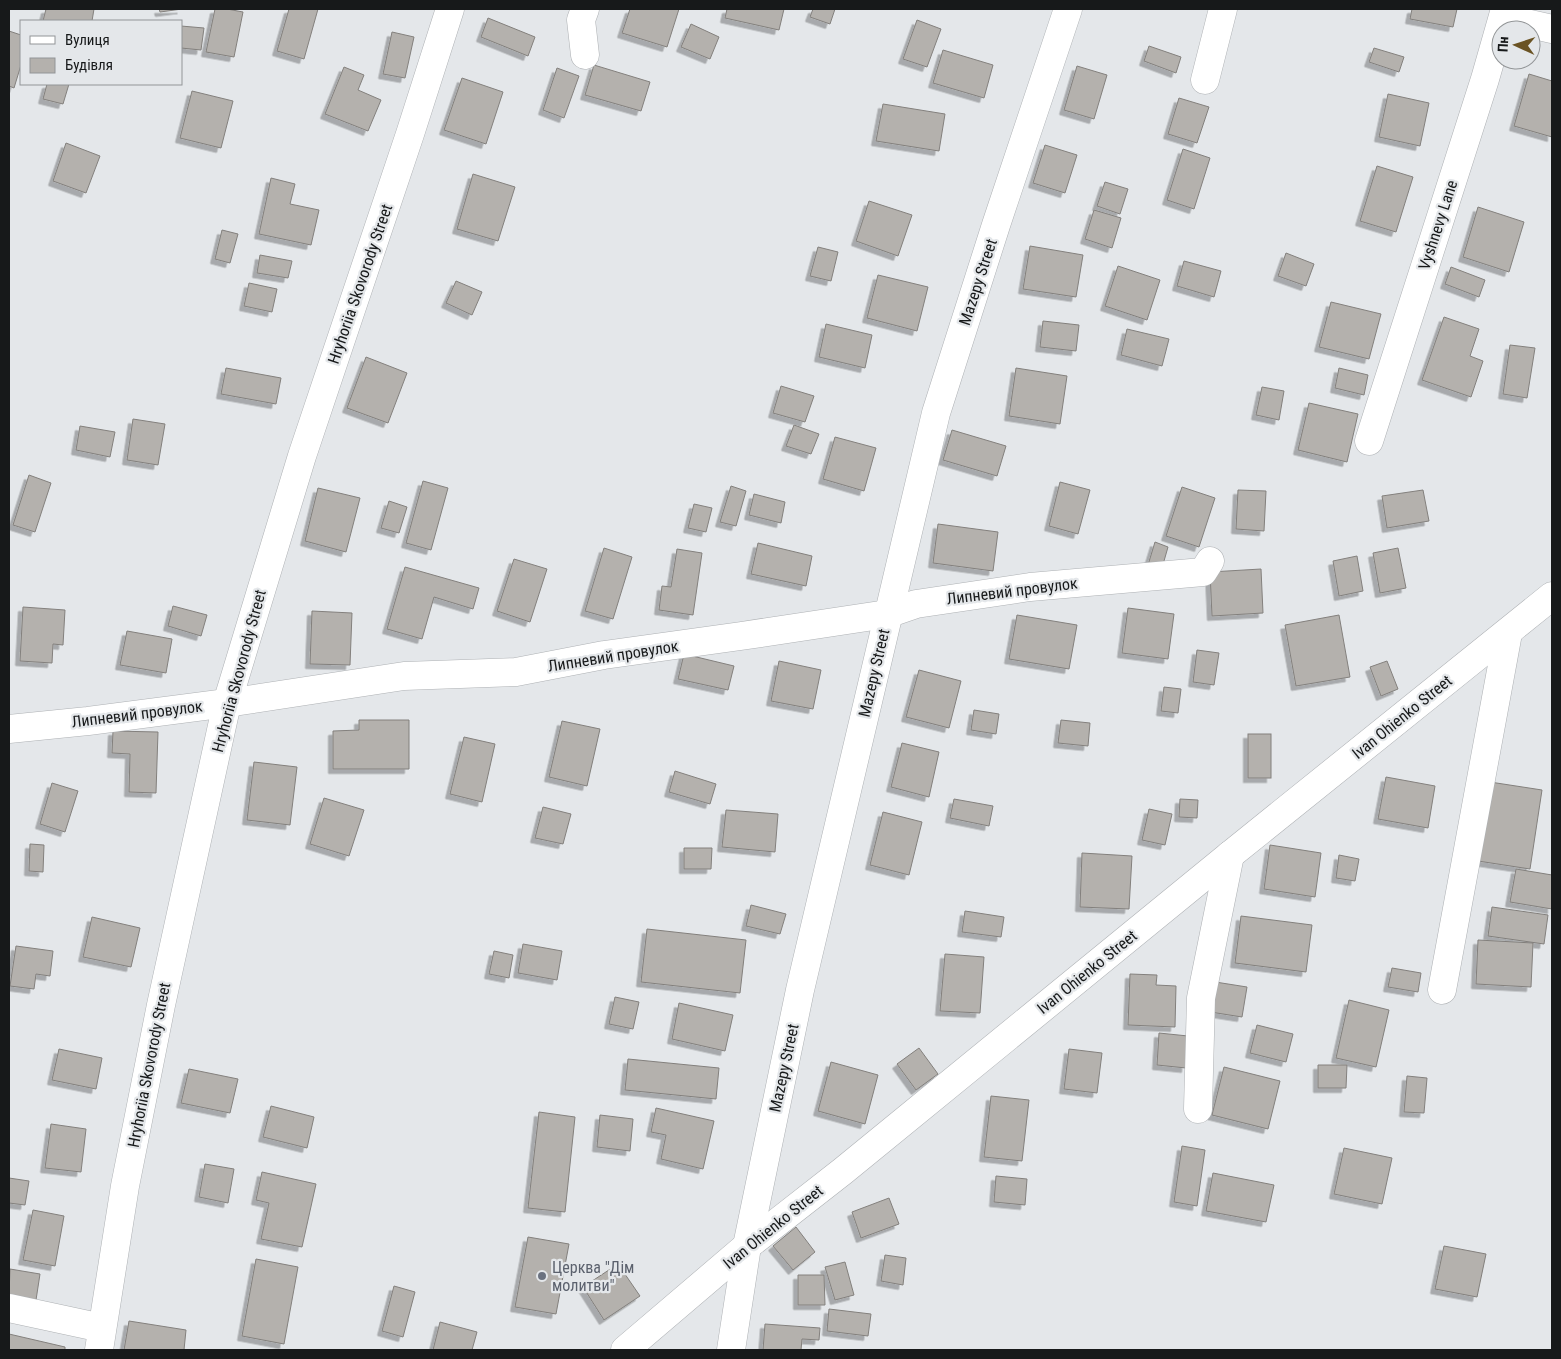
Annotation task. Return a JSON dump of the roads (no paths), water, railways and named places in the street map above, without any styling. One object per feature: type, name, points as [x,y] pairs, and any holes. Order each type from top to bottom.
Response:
[{"type":"street","name":"Hryhoriia Skovorody Street","points":[[101,1339],[125,1186],[188,880],[228,702],[302,456],[450,9]]},
{"type":"street","points":[[585,9],[581,20],[585,55]]},
{"type":"street","name":"Mazepy Street","points":[[731,1350],[747,1246],[800,990],[887,614],[936,413],[1068,9]]},
{"type":"street","points":[[1205,80],[1223,9]]},
{"type":"street","points":[[1504,13],[1552,29]]},
{"type":"street","name":"Vyshnevy Lane","points":[[1369,441],[1485,79],[1504,13]]},
{"type":"street","name":"Липневий провулок","points":[[9,728],[88,721],[404,676],[516,672],[604,655],[887,614],[916,604],[1030,587],[1203,572],[1210,561]]},
{"type":"street","name":"Ivan Ohienko Street","points":[[625,1350],[747,1246],[843,1171],[1230,855],[1552,596]]},
{"type":"street","points":[[1442,990],[1508,633]]},
{"type":"street","points":[[1198,1109],[1201,998],[1230,855]]},
{"type":"street","points":[[9,1308],[101,1339]]},
{"type":"place","name":"Церква \"Дім молитви\"","points":[[542,1276]]}]
